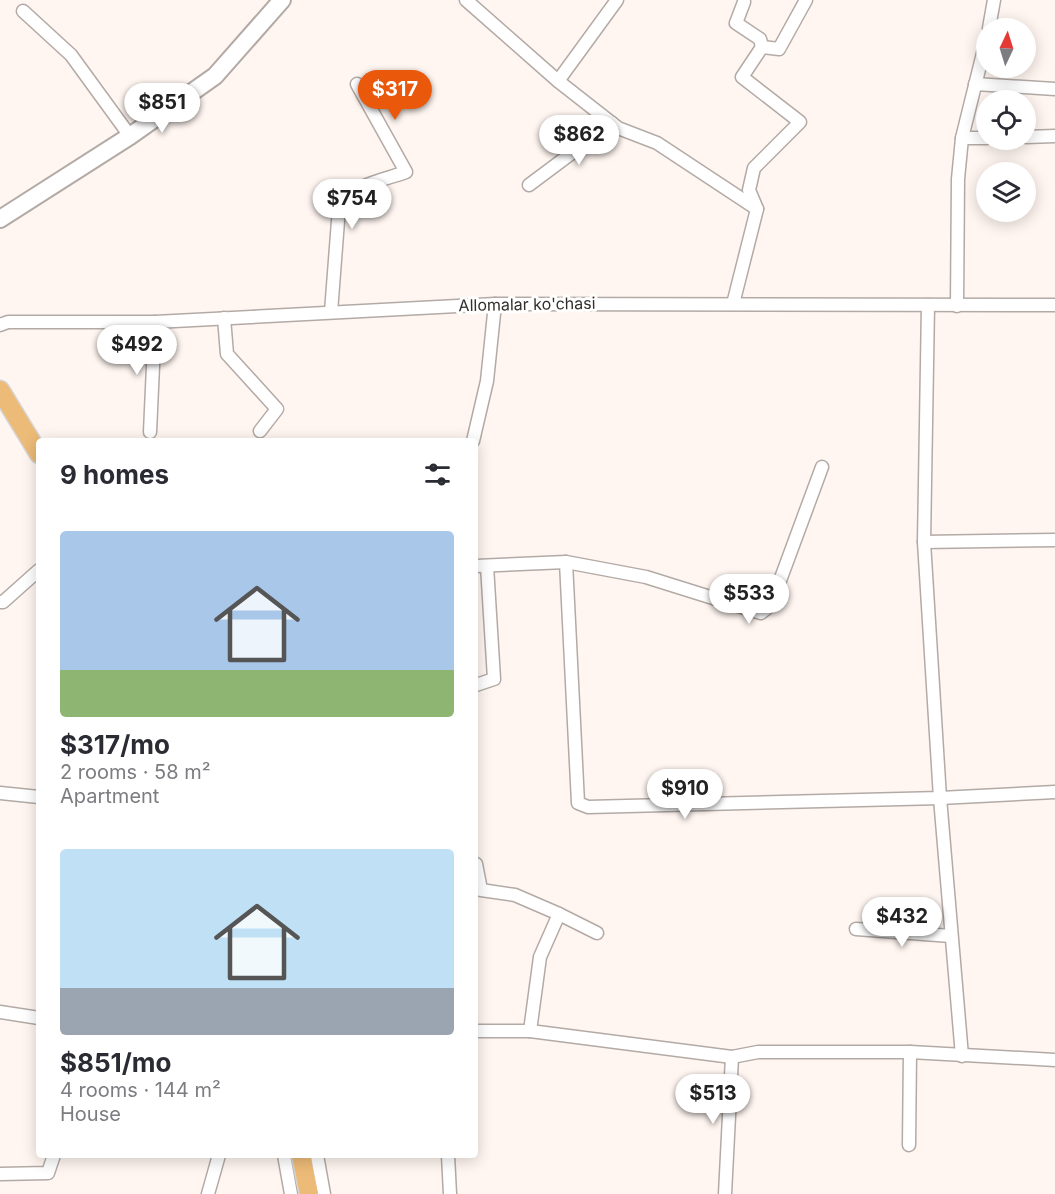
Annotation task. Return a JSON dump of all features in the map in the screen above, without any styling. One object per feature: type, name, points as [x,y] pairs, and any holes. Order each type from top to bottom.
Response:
[{"type":"main road","points":[[0,390],[36,449]]},
{"type":"main road","points":[[302,1158],[309,1194]]},
{"type":"street","points":[[0,219],[130,136],[215,76],[282,0]]},
{"type":"street","points":[[466,0],[558,81],[612,123],[657,143],[757,209]]},
{"type":"street","points":[[558,81],[617,0]]},
{"type":"street","points":[[762,47],[778,49],[806,0]]},
{"type":"street","points":[[991,18],[994,0]]},
{"type":"street","points":[[734,304],[757,209],[749,190],[754,168],[800,122],[742,77],[762,47],[760,39],[736,23],[744,2]]},
{"type":"street","points":[[23,11],[71,55],[130,136]]},
{"type":"street","points":[[957,306],[958,179],[962,138],[977,78]]},
{"type":"street","points":[[330,312],[339,208],[343,197],[406,172],[357,84]]},
{"type":"street","points":[[975,84],[1055,89]]},
{"type":"street","points":[[529,185],[612,123]]},
{"type":"street","points":[[1036,137],[1055,136]]},
{"type":"street","points":[[962,138],[976,138]]},
{"type":"street","points":[[474,438],[487,381],[495,304]]},
{"type":"street","name":"Allomalar ko'chasi","points":[[0,325],[8,322],[155,322],[495,304],[1055,305]]},
{"type":"street","points":[[928,305],[924,542],[940,798],[962,1056]]},
{"type":"street","points":[[224,318],[227,354],[277,410],[260,431]]},
{"type":"street","points":[[150,432],[155,322]]},
{"type":"street","points":[[478,684],[494,679],[481,566],[566,562],[646,577],[762,613],[771,605],[822,467]]},
{"type":"street","points":[[924,542],[1055,540]]},
{"type":"street","points":[[566,562],[578,803],[588,807],[940,798],[1055,792]]},
{"type":"street","points":[[0,602],[3,602],[36,573]]},
{"type":"street","points":[[0,793],[36,797]]},
{"type":"street","points":[[478,874],[481,890],[515,895],[597,933]]},
{"type":"street","points":[[530,1031],[540,957],[559,915]]},
{"type":"street","points":[[856,929],[951,936]]},
{"type":"street","points":[[0,1012],[36,1018]]},
{"type":"street","points":[[478,1031],[530,1031],[732,1057],[758,1052],[910,1052],[1055,1060]]},
{"type":"street","points":[[909,1145],[910,1052]]},
{"type":"street","points":[[725,1194],[732,1057]]},
{"type":"street","points":[[0,1174],[48,1173],[53,1158]]},
{"type":"street","points":[[208,1194],[218,1158]]},
{"type":"street","points":[[285,1158],[291,1194]]},
{"type":"street","points":[[318,1158],[324,1194]]},
{"type":"street","points":[[448,1158],[450,1194]]}]
